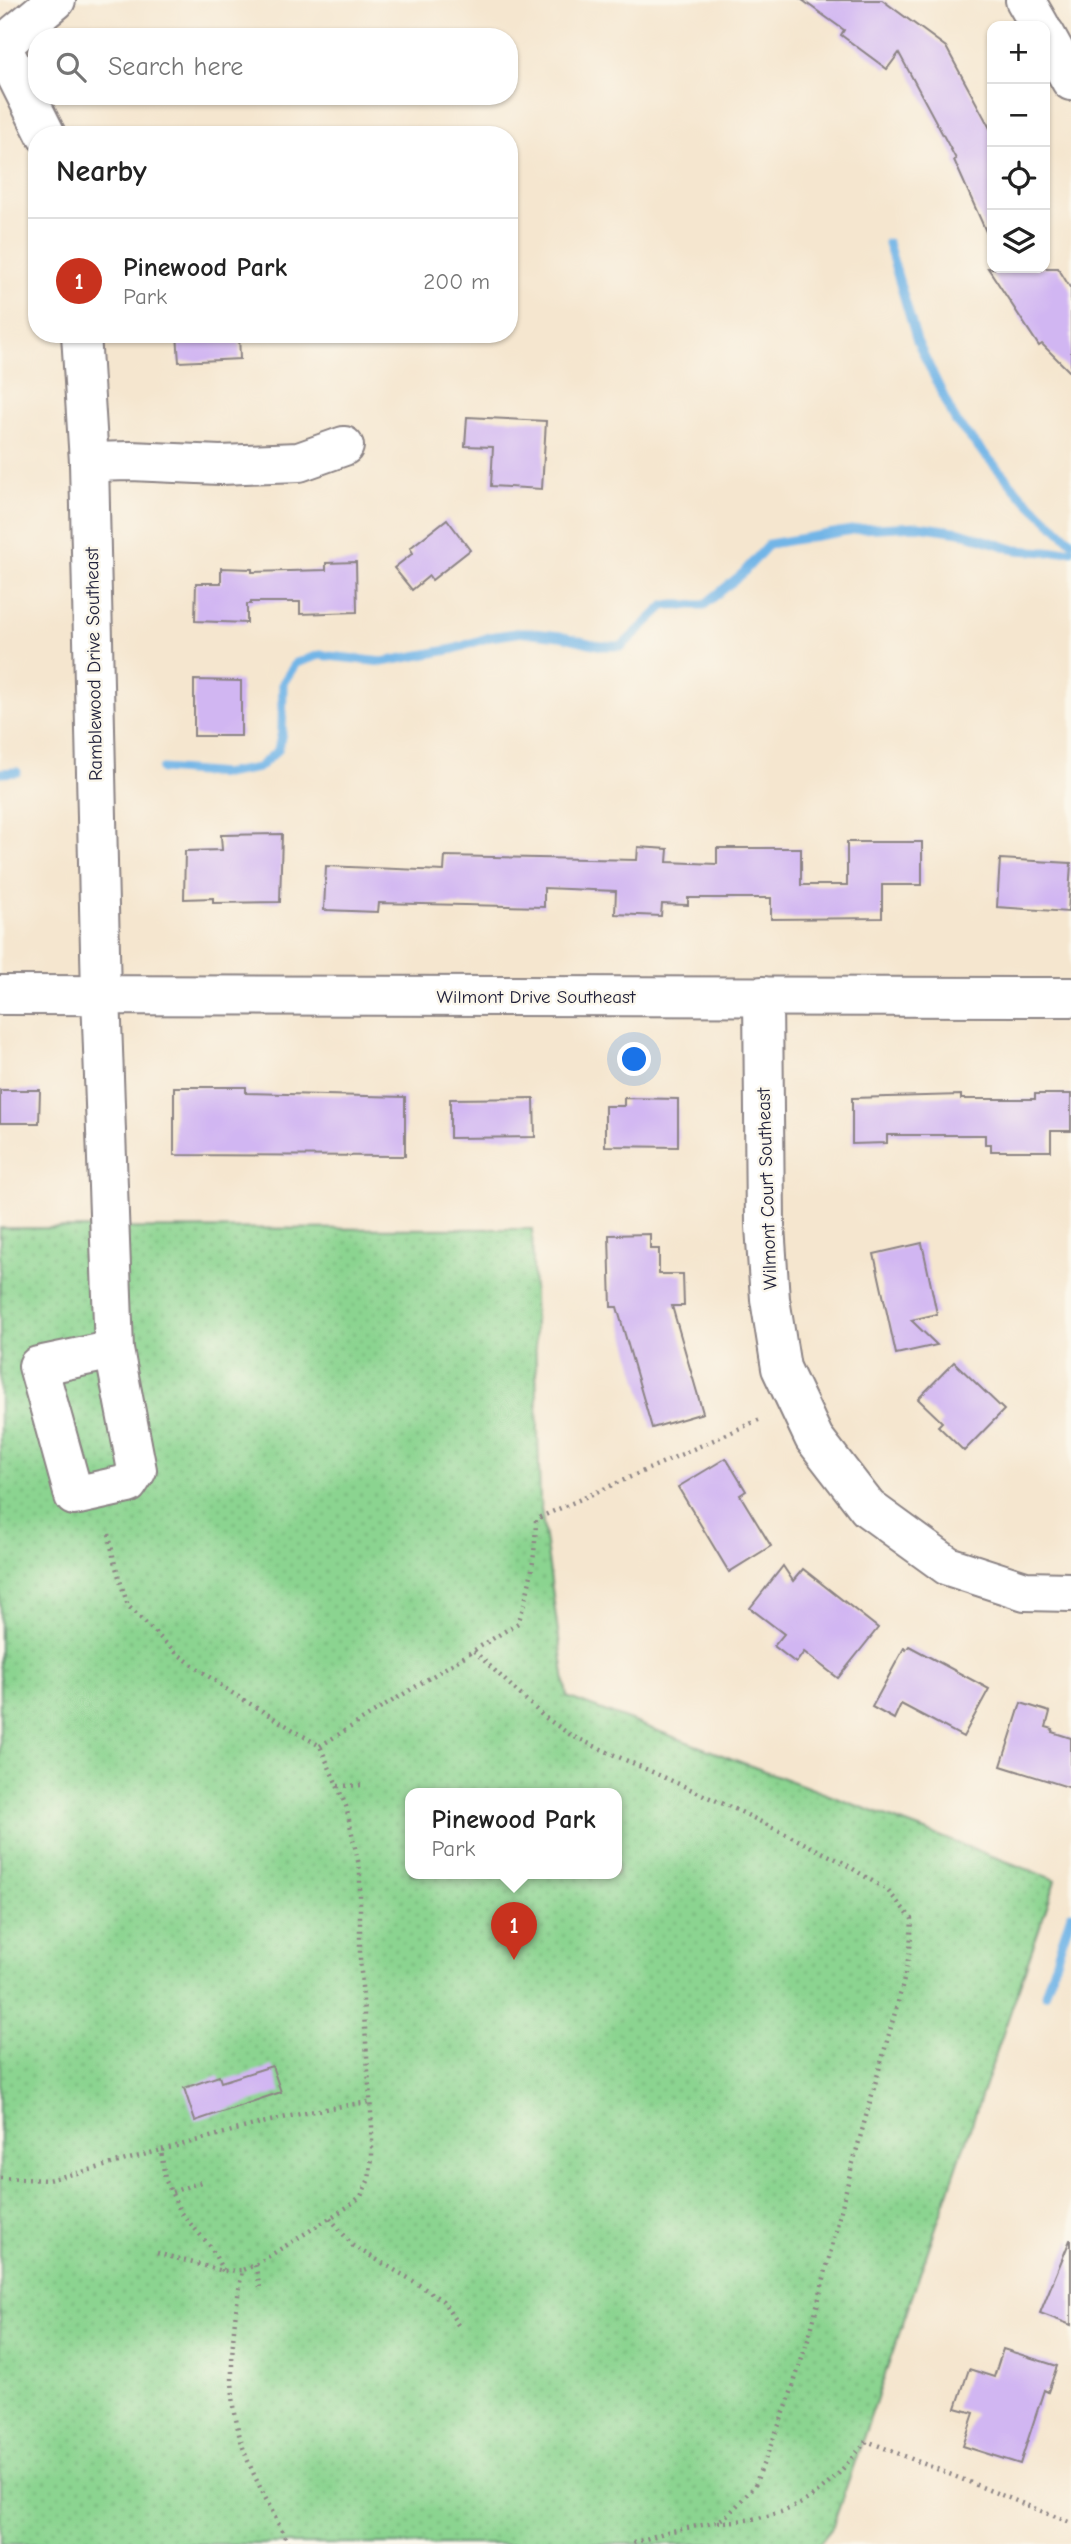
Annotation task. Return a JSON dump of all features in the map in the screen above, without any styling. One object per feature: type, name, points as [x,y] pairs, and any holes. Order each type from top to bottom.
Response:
[{"type":"street","points":[[28,99],[1,44],[56,0]]},
{"type":"street","points":[[1025,0],[1037,21]]},
{"type":"street","points":[[1050,43],[1071,81]]},
{"type":"street","points":[[31,105],[42,126]]},
{"type":"street","name":"Ramblewood Drive Southeast","points":[[82,343],[89,462],[101,995],[114,1350]]},
{"type":"street","points":[[89,462],[220,465],[299,462],[344,446]]},
{"type":"street","name":"Wilmont Drive Southeast","points":[[0,995],[1071,997]]},
{"type":"street","name":"Wilmont Court Southeast","points":[[763,996],[765,1226],[770,1299],[781,1368],[814,1438],[868,1508],[948,1566],[1025,1591],[1071,1592]]},
{"type":"path","points":[[320,1746],[518,1623],[530,1591],[536,1519],[763,1419]]},
{"type":"path","points":[[109,1534],[128,1606],[175,1652],[229,1690],[320,1746],[346,1806],[360,1870],[360,1958],[371,2102],[372,2158],[369,2179],[361,2196],[255,2265],[242,2270],[223,2271],[157,2253]]},
{"type":"path","points":[[474,1651],[543,1716],[572,1736],[737,1810],[842,1862],[888,1891],[912,1919],[910,1950],[903,1984],[851,2170],[811,2330],[787,2405],[754,2487],[730,2513],[717,2522]]},
{"type":"path","points":[[338,1786],[364,1785]]},
{"type":"path","points":[[0,2178],[48,2180],[243,2126],[324,2107],[371,2102]]},
{"type":"path","points":[[161,2150],[165,2179],[181,2213],[211,2247],[223,2271]]},
{"type":"path","points":[[172,2192],[201,2182]]},
{"type":"path","points":[[330,2218],[353,2246],[443,2301],[458,2325]]},
{"type":"path","points":[[255,2265],[260,2287]]},
{"type":"path","points":[[242,2270],[233,2323],[232,2386],[238,2426],[246,2457],[288,2544]]},
{"type":"path","points":[[630,2544],[667,2532],[717,2522],[765,2517],[801,2505],[833,2480],[867,2441],[1071,2523]]},
{"type":"green space","points":[[0,1228],[532,1229],[540,1501],[567,1697],[1056,1880],[832,2528],[819,2544],[0,2544]]},
{"type":"building","points":[[802,0],[882,0],[946,47],[987,123],[987,234],[954,160],[956,159],[899,53],[887,69],[841,35],[844,30]]},
{"type":"building","points":[[1050,268],[1058,268],[1071,289],[1071,373],[1042,344],[1039,346],[991,273],[1050,273]]},
{"type":"building","points":[[178,343],[239,343],[240,359],[179,362]]},
{"type":"building","points":[[467,417],[546,421],[542,489],[491,486],[493,447],[465,446]]},
{"type":"building","points":[[447,519],[470,550],[432,580],[429,576],[412,590],[394,568],[413,553],[410,548]]},
{"type":"building","points":[[356,562],[357,612],[300,614],[300,602],[251,602],[247,604],[247,623],[195,621],[196,583],[221,583],[221,568],[252,569],[252,572],[326,570],[326,563]]},
{"type":"building","points":[[194,680],[241,681],[241,736],[194,736]]},
{"type":"building","points":[[282,834],[280,902],[213,903],[213,898],[184,899],[185,851],[222,850],[221,835]]},
{"type":"building","points":[[847,842],[922,842],[922,885],[882,885],[882,918],[771,919],[771,898],[688,898],[688,905],[662,904],[661,916],[615,914],[616,891],[544,888],[544,907],[379,903],[378,912],[324,910],[326,866],[444,871],[445,856],[637,860],[638,847],[668,849],[667,862],[717,864],[717,848],[801,848],[801,885],[847,885]]},
{"type":"building","points":[[1000,859],[1071,863],[1068,912],[997,907]]},
{"type":"building","points":[[174,1087],[246,1087],[246,1093],[405,1097],[405,1156],[174,1155]]},
{"type":"building","points":[[0,1090],[40,1090],[39,1123],[0,1123]]},
{"type":"building","points":[[1035,1094],[1071,1094],[1071,1131],[1051,1131],[1051,1151],[991,1151],[991,1144],[985,1144],[985,1135],[887,1135],[887,1143],[852,1144],[852,1098],[961,1095],[961,1099],[1035,1099]]},
{"type":"building","points":[[534,1098],[535,1137],[450,1138],[450,1099]]},
{"type":"building","points":[[624,1098],[678,1099],[678,1147],[605,1146],[605,1106],[624,1106]]},
{"type":"building","points":[[650,1234],[650,1249],[659,1249],[659,1274],[683,1274],[684,1306],[672,1306],[703,1413],[652,1428],[617,1307],[611,1307],[609,1235]]},
{"type":"building","points":[[922,1243],[937,1314],[911,1320],[937,1345],[896,1354],[874,1254]]},
{"type":"building","points":[[954,1362],[1004,1410],[964,1451],[938,1426],[942,1422],[918,1399]]},
{"type":"building","points":[[726,1458],[746,1491],[740,1495],[771,1546],[729,1572],[678,1487]]},
{"type":"building","points":[[783,1566],[793,1581],[803,1569],[878,1628],[838,1678],[804,1652],[796,1663],[774,1646],[784,1634],[750,1608]]},
{"type":"building","points":[[909,1646],[989,1689],[963,1737],[901,1704],[894,1719],[872,1707],[904,1648],[906,1650]]},
{"type":"building","points":[[1021,1703],[1050,1712],[1046,1727],[1053,1729],[1052,1732],[1071,1738],[1071,1788],[1001,1766]]},
{"type":"building","points":[[272,2066],[281,2092],[195,2121],[184,2088],[219,2076],[221,2082]]},
{"type":"building","points":[[1071,2240],[1071,2325],[1040,2313]]},
{"type":"building","points":[[1003,2349],[1057,2366],[1048,2392],[1044,2390],[1020,2464],[963,2446],[974,2413],[956,2408],[969,2369],[994,2377]]},
{"type":"waterway","points":[[888,243],[917,341],[956,422],[1022,496],[1071,541]]},
{"type":"waterway","points":[[162,769],[224,774],[258,768],[278,750],[282,732],[283,683],[296,663],[320,655],[382,662],[454,649],[490,637],[523,632],[560,636],[601,646],[622,646],[665,605],[704,605],[742,574],[769,544],[858,529],[918,526],[960,532],[1016,550],[1071,550]]},
{"type":"waterway","points":[[0,773],[17,772]]},
{"type":"waterway","points":[[1045,1994],[1071,1914]]},
{"type":"place","name":"Pinewood Park","points":[[514,1960]]}]
